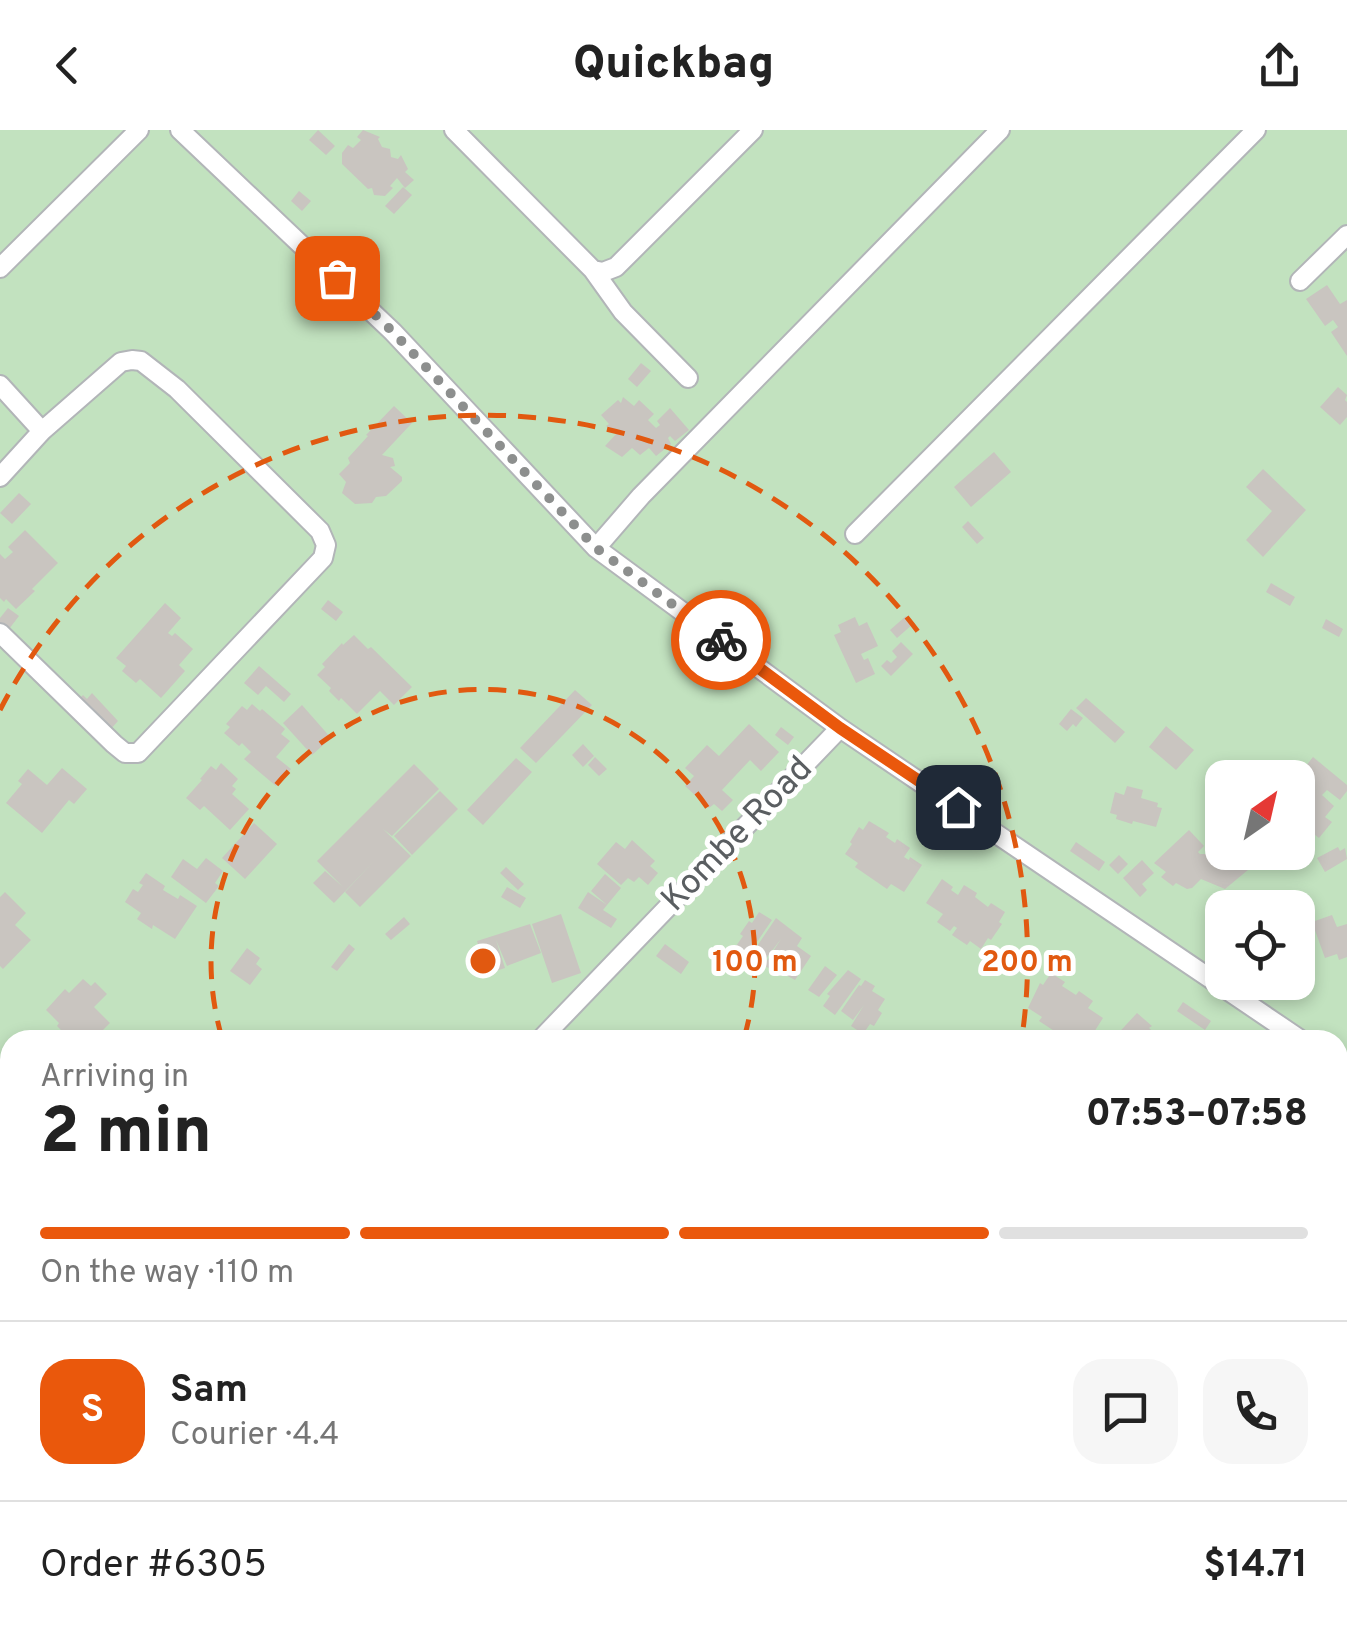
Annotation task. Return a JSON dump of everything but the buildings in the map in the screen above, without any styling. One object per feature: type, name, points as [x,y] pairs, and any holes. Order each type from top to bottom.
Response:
[{"type":"street","points":[[0,268],[139,130]]},
{"type":"street","points":[[180,130],[393,332],[596,548],[840,728]]},
{"type":"street","points":[[454,130],[593,270],[623,312],[688,378]]},
{"type":"street","points":[[593,270],[603,272],[616,266],[754,130]]},
{"type":"street","points":[[596,548],[640,496],[1000,130]]},
{"type":"street","points":[[855,534],[1256,130]]},
{"type":"street","points":[[1300,281],[1347,236]]},
{"type":"street","points":[[0,477],[42,431],[120,362],[142,361],[177,389],[320,531],[326,544],[322,558],[138,753],[125,753],[114,744],[0,633]]},
{"type":"street","points":[[0,385],[42,431]]},
{"type":"street","name":"Kombe Road","points":[[550,1030],[840,728],[1286,1030]]},
{"type":"green space","points":[[0,130],[1347,130],[1347,1030],[0,1030]]},
{"type":"way so far","points":[[337,278],[393,332],[596,548],[721,640]]},
{"type":"route","points":[[721,640],[840,728],[958,807]]}]
